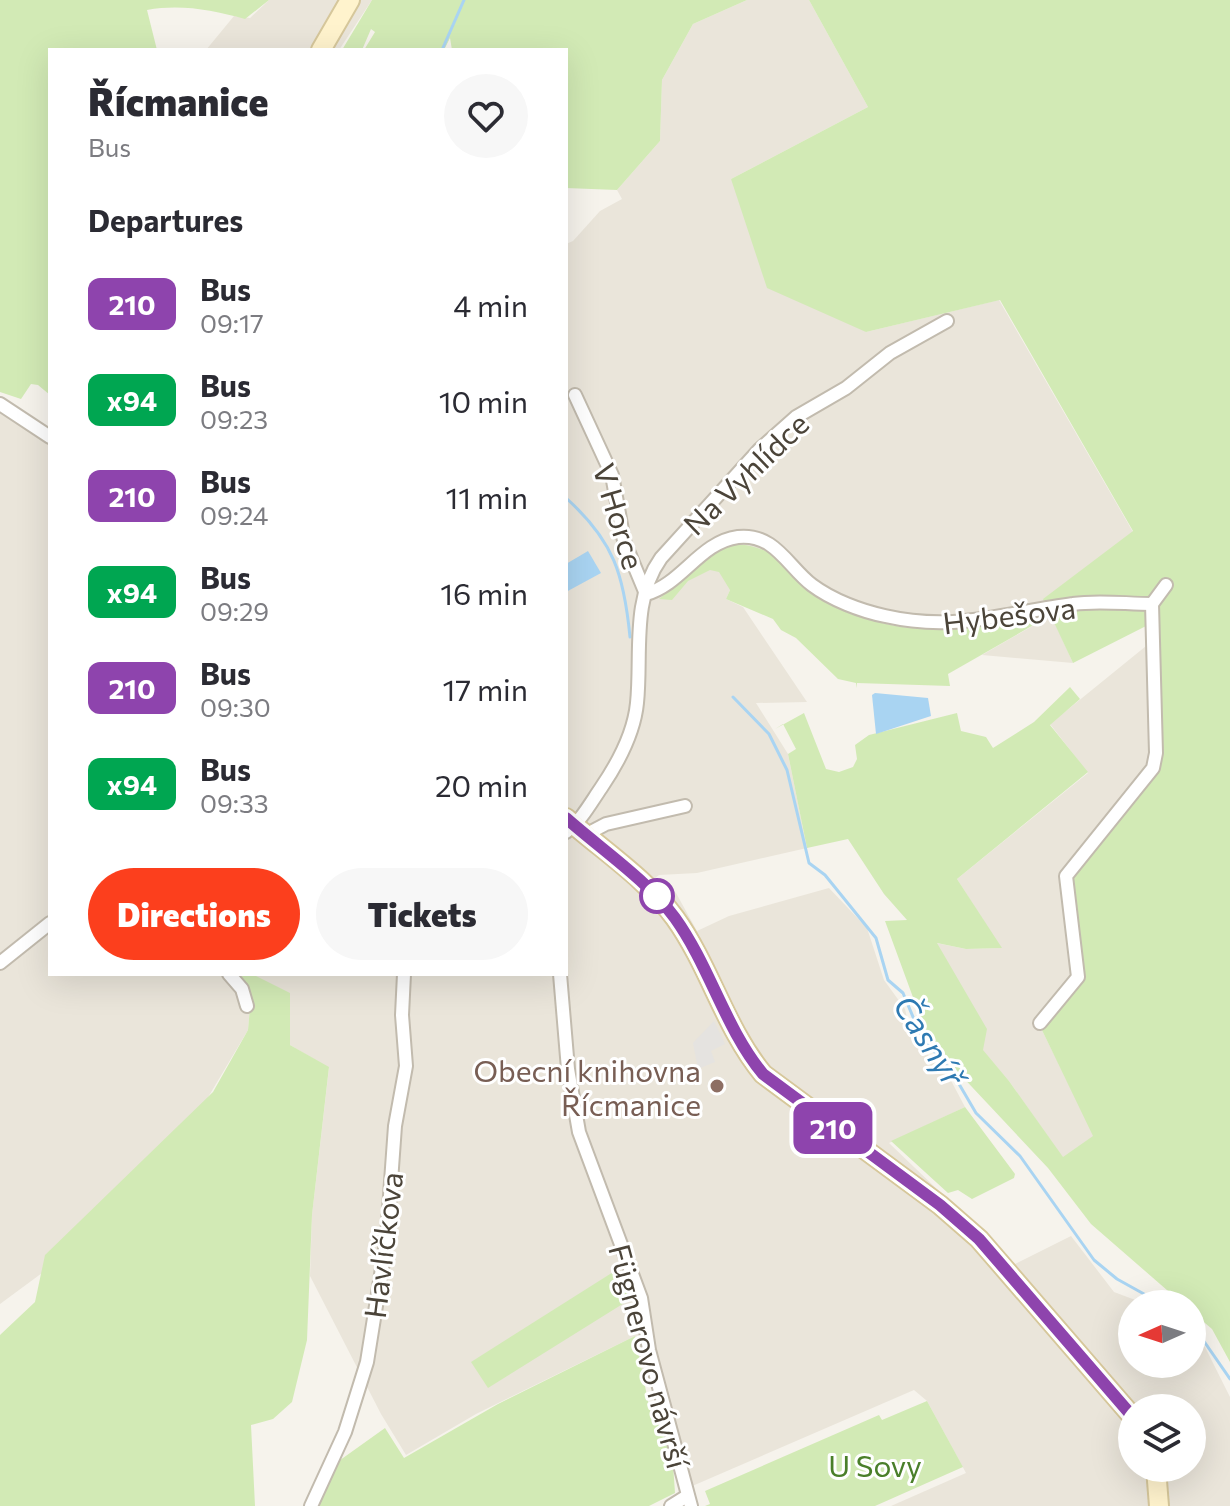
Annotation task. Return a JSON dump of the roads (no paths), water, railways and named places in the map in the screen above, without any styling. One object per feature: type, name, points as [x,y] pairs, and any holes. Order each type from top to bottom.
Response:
[{"type":"main road","points":[[322,48],[350,0]]},
{"type":"main road","points":[[573,827],[653,892],[674,918],[694,948],[750,1058],[763,1074],[940,1205],[979,1239],[1118,1400]]},
{"type":"main road","points":[[1157,1482],[1159,1506]]},
{"type":"street","name":"Na Vyhlídce","points":[[573,827],[618,761],[636,713],[637,643],[650,576],[661,558],[760,449],[796,417],[846,388],[890,353],[947,321]]},
{"type":"street","name":"V Horce","points":[[575,395],[612,475],[624,541],[646,594]]},
{"type":"street","points":[[0,404],[48,436]]},
{"type":"street","name":"Hybešova","points":[[646,594],[662,589],[708,548],[736,537],[749,537],[774,546],[811,585],[835,598],[884,616],[932,625],[979,622],[1075,603],[1152,604]]},
{"type":"street","points":[[1040,1023],[1078,977],[1066,876],[1153,768],[1156,753],[1152,604],[1166,585]]},
{"type":"street","points":[[573,827],[606,824],[685,806]]},
{"type":"street","points":[[0,963],[48,925]]},
{"type":"street","points":[[231,976],[242,989],[247,1006]]},
{"type":"street","name":"Havlíčkova","points":[[311,1506],[345,1432],[367,1362],[387,1237],[395,1126],[406,1066],[402,1015],[404,976]]},
{"type":"street","name":"Fügnerovo návrší","points":[[560,976],[568,1069],[579,1132],[641,1298],[649,1350],[689,1501]]},
{"type":"street","points":[[671,1506],[689,1501]]},
{"type":"water","points":[[588,551],[601,573],[568,591],[568,563]]},
{"type":"water","points":[[872,695],[928,698],[931,716],[876,734]]},
{"type":"waterway","name":"Časnýř","points":[[443,48],[464,0]]},
{"type":"waterway","name":"Časnýř","points":[[568,500],[595,529],[614,560],[624,595],[630,637]]},
{"type":"waterway","name":"Časnýř","points":[[733,697],[769,734],[787,770],[809,863],[825,875],[876,938],[888,980],[903,993],[921,1036],[952,1072],[976,1113],[1020,1156],[1094,1260],[1137,1290]]},
{"type":"waterway","name":"Časnýř","points":[[1206,1344],[1230,1379]]},
{"type":"place","name":"Obecní knihovna Řícmanice","points":[[717,1086]]},
{"type":"park label","name":"U Sovy","points":[[875,1464]]}]
